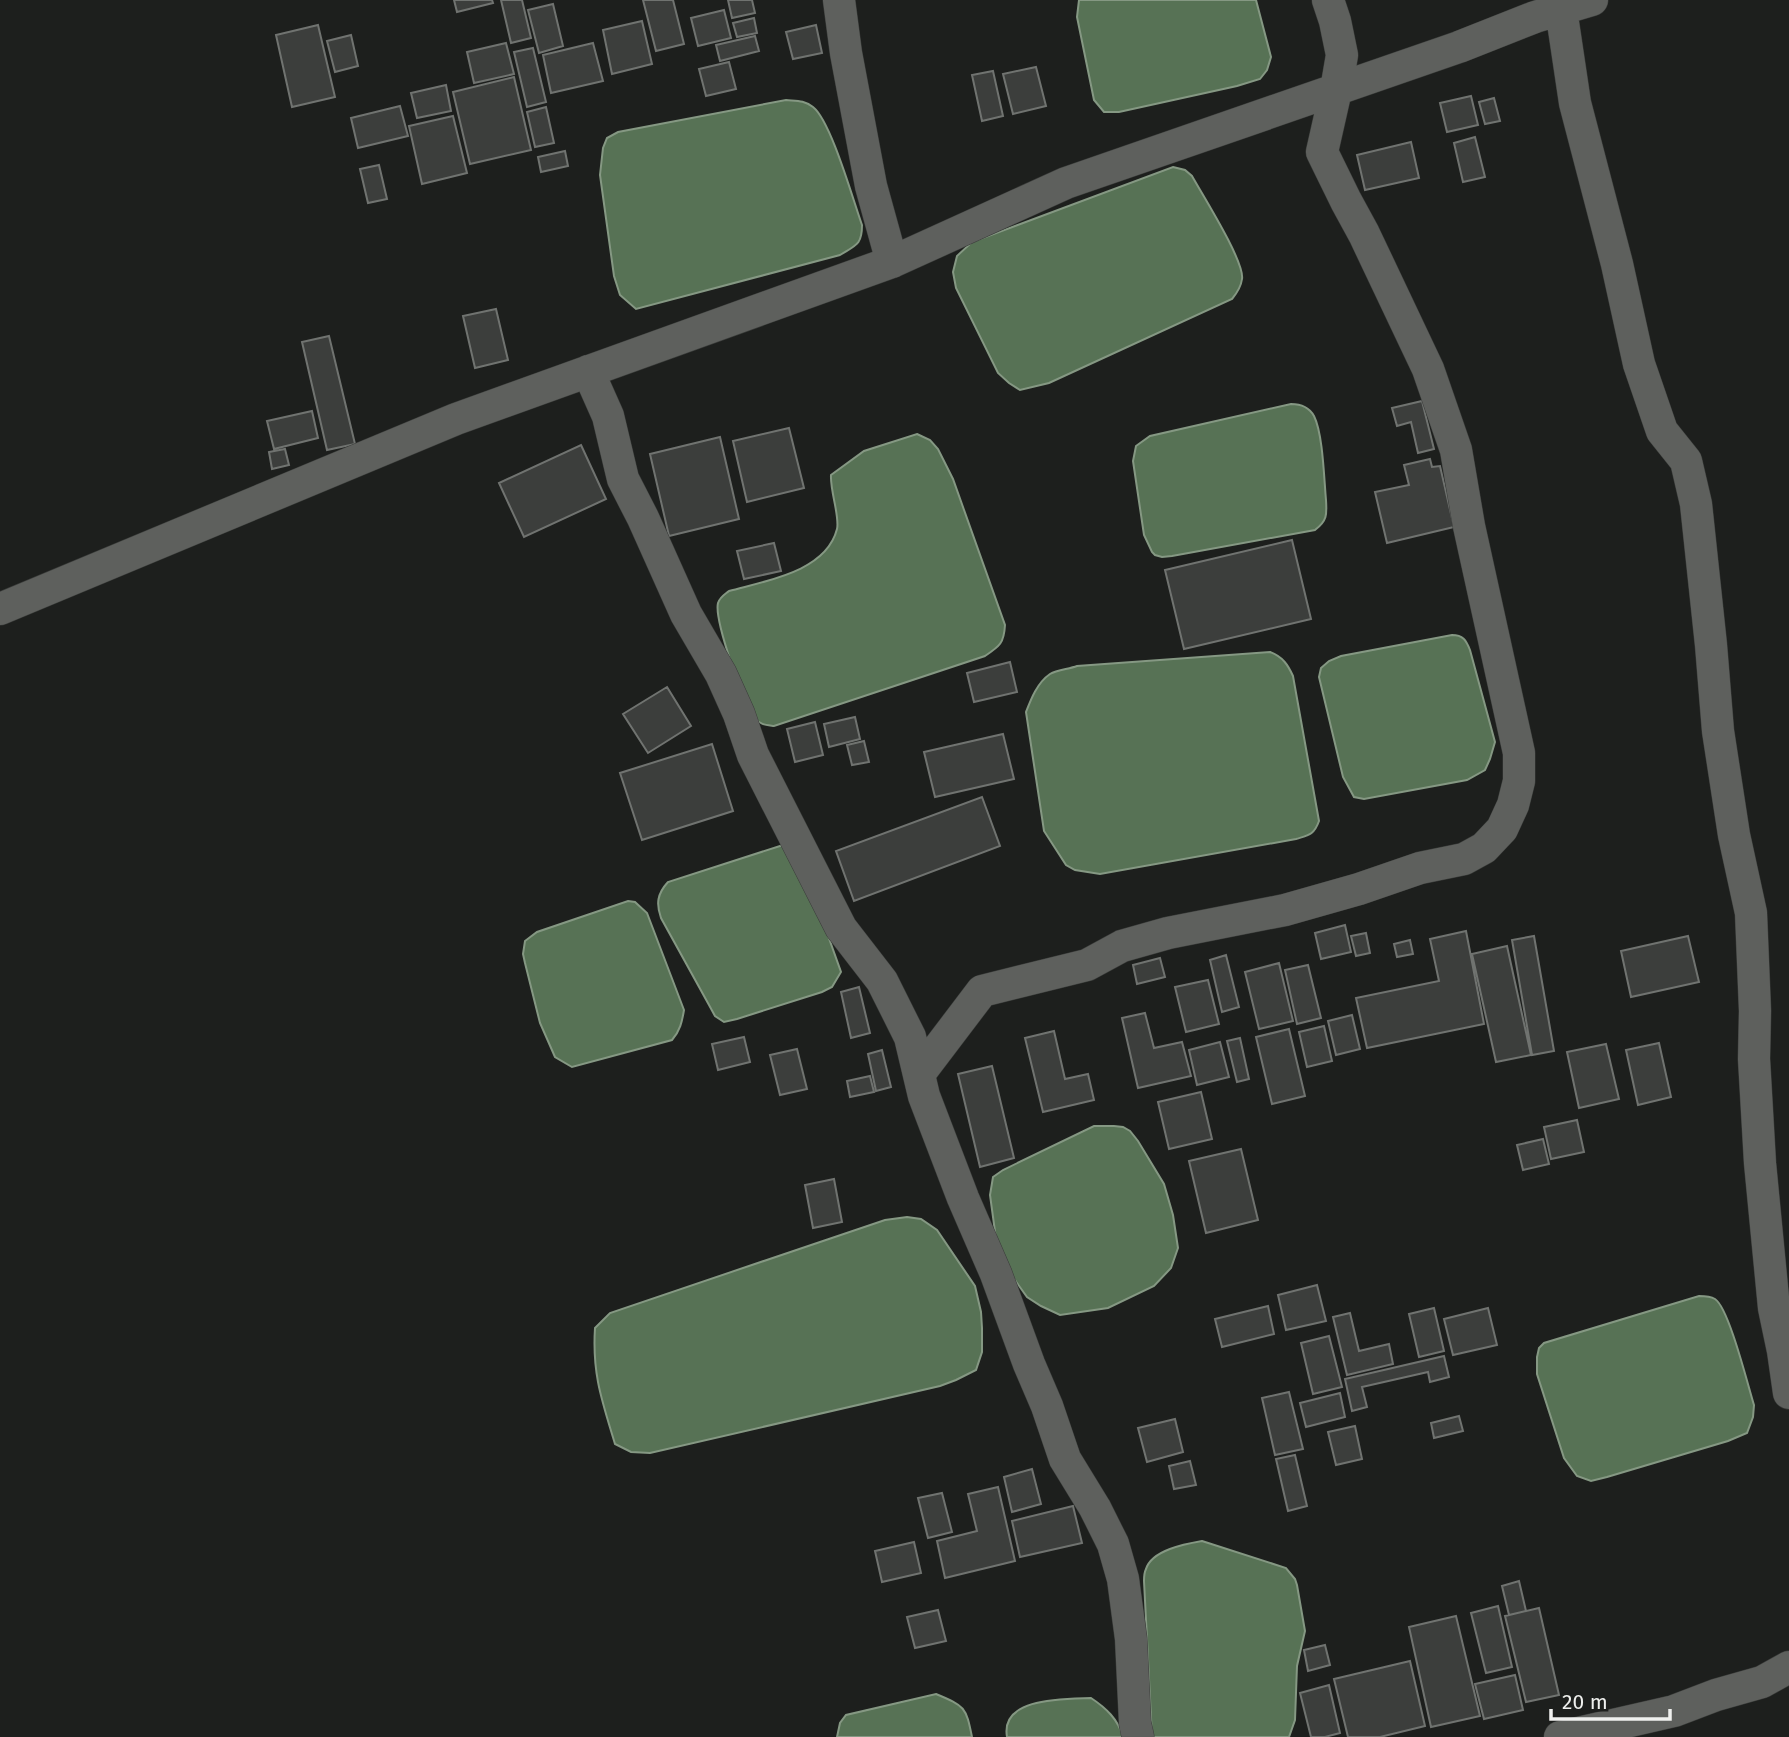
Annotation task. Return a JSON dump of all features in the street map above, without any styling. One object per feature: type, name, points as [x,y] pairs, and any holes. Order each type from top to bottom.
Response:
[{"type":"street","points":[[839,0],[871,186],[892,261]]},
{"type":"street","points":[[919,1074],[982,991],[1087,965],[1122,946],[1168,933],[1285,910],[1420,868],[1464,859],[1484,848],[1502,829],[1513,805],[1519,781],[1519,753],[1468,526],[1456,450],[1428,369],[1322,152],[1342,55],[1328,0]]},
{"type":"street","points":[[0,609],[456,419],[892,261],[1066,183],[1459,47],[1560,4],[1592,0]]},
{"type":"street","points":[[1560,4],[1575,103],[1617,264],[1639,365],[1662,431],[1686,461],[1696,504],[1712,645],[1718,731],[1734,835],[1751,913],[1754,1059],[1760,1163],[1773,1295],[1789,1393]]},
{"type":"street","points":[[588,372],[608,416],[622,479],[643,518],[686,614],[721,674],[753,755],[841,928],[881,981],[909,1037],[924,1096],[1047,1406],[1065,1459],[1113,1544],[1123,1579],[1131,1639],[1138,1737]]},
{"type":"street","points":[[1560,1737],[1675,1711],[1716,1695],[1762,1682],[1789,1667]]},
{"type":"shaded area","points":[[1079,0],[1256,0],[1271,57],[1267,70],[1260,79],[1237,86],[1119,112],[1104,112],[1094,100],[1077,17]]},
{"type":"shaded area","points":[[786,100],[800,101],[813,107],[827,128],[862,225],[859,241],[840,255],[636,309],[620,295],[614,276],[600,175],[607,138],[618,132]]},
{"type":"shaded area","points":[[1173,167],[1185,170],[1192,176],[1237,258],[1242,279],[1234,297],[1049,383],[1020,390],[1009,383],[998,373],[956,288],[953,272],[957,256],[972,242]]},
{"type":"shaded area","points":[[1291,404],[1307,408],[1317,424],[1323,457],[1326,505],[1322,524],[1315,530],[1172,556],[1155,555],[1144,535],[1133,461],[1136,446],[1150,436]]},
{"type":"shaded area","points":[[917,434],[930,440],[938,449],[953,479],[1005,625],[1002,640],[998,647],[985,656],[774,726],[761,723],[750,710],[730,661],[720,626],[719,601],[729,591],[792,572],[821,555],[831,544],[837,529],[831,475],[864,451]]},
{"type":"shaded area","points":[[1452,635],[1464,639],[1470,650],[1495,742],[1485,770],[1467,780],[1364,799],[1354,797],[1343,777],[1319,677],[1321,668],[1341,656]]},
{"type":"shaded area","points":[[1270,652],[1284,662],[1293,676],[1319,821],[1313,832],[1296,839],[1100,874],[1075,870],[1066,865],[1044,831],[1026,712],[1041,682],[1053,673],[1077,666]]},
{"type":"shaded area","points":[[787,845],[800,857],[841,972],[832,987],[822,992],[724,1022],[715,1016],[661,918],[658,908],[660,895],[668,882]]},
{"type":"shaded area","points":[[628,901],[635,902],[647,913],[684,1010],[680,1026],[672,1040],[572,1067],[555,1057],[540,1023],[523,954],[525,941],[537,932]]},
{"type":"shaded area","points":[[1094,1126],[1123,1127],[1138,1141],[1164,1184],[1173,1215],[1178,1248],[1171,1268],[1154,1286],[1108,1308],[1060,1315],[1027,1297],[1012,1276],[996,1239],[990,1195],[993,1177]]},
{"type":"shaded area","points":[[907,1217],[921,1219],[937,1230],[975,1286],[982,1328],[982,1352],[976,1370],[940,1386],[650,1453],[631,1452],[615,1444],[599,1387],[594,1344],[595,1328],[610,1313],[885,1220]]},
{"type":"shaded area","points":[[1699,1296],[1715,1299],[1732,1331],[1754,1405],[1747,1433],[1607,1477],[1591,1481],[1577,1476],[1564,1458],[1537,1374],[1539,1348],[1544,1343]]},
{"type":"shaded area","points":[[1202,1541],[1286,1568],[1295,1579],[1305,1631],[1297,1666],[1295,1720],[1289,1737],[1152,1737],[1145,1572],[1149,1562],[1162,1553],[1178,1546]]},
{"type":"shaded area","points":[[936,1694],[963,1709],[972,1737],[837,1737],[840,1723],[846,1715]]},
{"type":"shaded area","points":[[1091,1698],[1111,1714],[1123,1737],[1007,1737],[1008,1724],[1014,1714],[1024,1707],[1051,1700]]},
{"type":"building","points":[[454,0],[492,0],[493,3],[457,12]]},
{"type":"building","points":[[501,0],[522,0],[531,38],[511,43]]},
{"type":"building","points":[[643,0],[673,0],[684,44],[656,51]]},
{"type":"building","points":[[728,0],[752,0],[755,13],[732,18]]},
{"type":"building","points":[[553,4],[563,46],[539,53],[528,10]]},
{"type":"building","points":[[724,10],[731,38],[698,46],[691,18]]},
{"type":"building","points":[[754,18],[757,33],[737,37],[733,23]]},
{"type":"building","points":[[642,21],[652,64],[612,74],[603,30]]},
{"type":"building","points":[[318,25],[335,97],[292,107],[276,35]]},
{"type":"building","points":[[816,25],[822,53],[793,59],[786,32]]},
{"type":"building","points":[[351,35],[358,66],[335,72],[327,41]]},
{"type":"building","points":[[755,36],[759,51],[720,61],[716,45]]},
{"type":"building","points":[[506,43],[514,74],[474,83],[467,52]]},
{"type":"building","points":[[593,43],[603,81],[551,93],[543,55]]},
{"type":"building","points":[[533,48],[546,102],[527,107],[514,52]]},
{"type":"building","points":[[729,62],[736,89],[706,96],[699,69]]},
{"type":"building","points":[[1036,67],[1046,106],[1013,114],[1003,74]]},
{"type":"building","points":[[993,71],[1003,116],[982,121],[972,75]]},
{"type":"building","points":[[514,77],[531,150],[470,164],[453,92]]},
{"type":"building","points":[[446,85],[451,111],[417,118],[411,93]]},
{"type":"building","points":[[1471,96],[1478,125],[1447,132],[1440,103]]},
{"type":"building","points":[[1494,98],[1500,121],[1485,124],[1479,102]]},
{"type":"building","points":[[400,106],[408,136],[358,148],[351,118]]},
{"type":"building","points":[[546,107],[554,143],[535,147],[527,112]]},
{"type":"building","points":[[453,116],[467,173],[422,184],[409,126]]},
{"type":"building","points":[[1475,137],[1485,177],[1463,182],[1454,143]]},
{"type":"building","points":[[1411,142],[1419,178],[1365,190],[1357,155]]},
{"type":"building","points":[[565,151],[568,166],[541,172],[538,157]]},
{"type":"building","points":[[379,165],[387,199],[368,203],[360,169]]},
{"type":"building","points":[[496,309],[508,360],[475,368],[463,316]]},
{"type":"building","points":[[329,336],[355,444],[327,450],[302,342]]},
{"type":"building","points":[[1422,401],[1434,449],[1418,453],[1411,422],[1397,426],[1392,408]]},
{"type":"building","points":[[312,411],[318,438],[274,449],[267,421]]},
{"type":"building","points":[[789,428],[804,488],[747,502],[733,441]]},
{"type":"building","points":[[720,437],[739,519],[669,536],[650,454]]},
{"type":"building","points":[[581,445],[606,499],[524,537],[499,483]]},
{"type":"building","points":[[285,449],[289,465],[272,469],[269,452]]},
{"type":"building","points":[[1430,459],[1432,467],[1440,466],[1454,527],[1387,543],[1375,492],[1409,485],[1404,465]]},
{"type":"building","points":[[1292,540],[1311,619],[1184,649],[1165,570]]},
{"type":"building","points":[[774,543],[781,571],[744,579],[737,551]]},
{"type":"building","points":[[1010,662],[1017,692],[974,702],[967,673]]},
{"type":"building","points":[[667,687],[691,726],[648,753],[623,714]]},
{"type":"building","points":[[855,717],[860,739],[829,747],[824,724]]},
{"type":"building","points":[[815,722],[823,755],[795,762],[787,729]]},
{"type":"building","points":[[1003,734],[1014,779],[935,797],[924,752]]},
{"type":"building","points":[[864,741],[869,762],[852,765],[847,745]]},
{"type":"building","points":[[712,744],[733,811],[642,840],[620,773]]},
{"type":"building","points":[[982,797],[1000,846],[854,901],[836,851]]},
{"type":"building","points":[[1345,925],[1351,952],[1321,959],[1315,933]]},
{"type":"building","points":[[1466,931],[1484,1024],[1367,1048],[1356,998],[1439,981],[1430,939]]},
{"type":"building","points":[[1366,933],[1370,953],[1356,956],[1351,936]]},
{"type":"building","points":[[1534,936],[1554,1051],[1532,1055],[1512,940]]},
{"type":"building","points":[[1688,936],[1699,982],[1631,997],[1621,951]]},
{"type":"building","points":[[1410,940],[1413,954],[1397,957],[1394,944]]},
{"type":"building","points":[[1507,946],[1531,1055],[1496,1062],[1472,954]]},
{"type":"building","points":[[1226,955],[1239,1007],[1222,1012],[1210,960]]},
{"type":"building","points":[[1160,958],[1165,977],[1137,984],[1133,965]]},
{"type":"building","points":[[1279,963],[1293,1021],[1259,1029],[1245,972]]},
{"type":"building","points":[[1308,965],[1321,1018],[1297,1024],[1285,970]]},
{"type":"building","points":[[1208,980],[1219,1024],[1186,1032],[1175,987]]},
{"type":"building","points":[[859,987],[870,1033],[851,1038],[841,992]]},
{"type":"building","points":[[1145,1013],[1154,1048],[1182,1042],[1191,1076],[1138,1088],[1122,1018]]},
{"type":"building","points":[[1352,1015],[1360,1049],[1336,1055],[1328,1021]]},
{"type":"building","points":[[1324,1026],[1332,1061],[1307,1067],[1299,1032]]},
{"type":"building","points":[[1289,1029],[1305,1096],[1272,1104],[1256,1037]]},
{"type":"building","points":[[1054,1031],[1065,1079],[1088,1074],[1094,1100],[1043,1112],[1025,1038]]},
{"type":"building","points":[[744,1037],[750,1062],[718,1070],[712,1044]]},
{"type":"building","points":[[1240,1038],[1249,1079],[1237,1082],[1227,1041]]},
{"type":"building","points":[[1220,1042],[1229,1077],[1197,1085],[1189,1050]]},
{"type":"building","points":[[1659,1043],[1671,1097],[1638,1105],[1626,1050]]},
{"type":"building","points":[[1606,1044],[1619,1099],[1579,1108],[1567,1052]]},
{"type":"building","points":[[797,1049],[807,1089],[780,1095],[770,1055]]},
{"type":"building","points":[[882,1050],[891,1087],[876,1091],[868,1054]]},
{"type":"building","points":[[992,1066],[1014,1158],[980,1167],[958,1074]]},
{"type":"building","points":[[870,1076],[874,1092],[850,1097],[847,1081]]},
{"type":"building","points":[[1201,1092],[1212,1139],[1169,1149],[1158,1102]]},
{"type":"building","points":[[1577,1120],[1584,1152],[1551,1159],[1544,1127]]},
{"type":"building","points":[[1543,1139],[1549,1164],[1523,1170],[1517,1145]]},
{"type":"building","points":[[1241,1149],[1258,1220],[1206,1233],[1189,1161]]},
{"type":"building","points":[[834,1179],[842,1222],[813,1228],[805,1185]]},
{"type":"building","points":[[1317,1285],[1326,1321],[1286,1330],[1278,1295]]},
{"type":"building","points":[[1268,1306],[1274,1334],[1222,1347],[1215,1319]]},
{"type":"building","points":[[1434,1308],[1444,1351],[1419,1357],[1409,1314]]},
{"type":"building","points":[[1488,1308],[1497,1345],[1453,1355],[1444,1319]]},
{"type":"building","points":[[1350,1313],[1359,1351],[1389,1344],[1393,1364],[1347,1375],[1333,1317]]},
{"type":"building","points":[[1329,1336],[1342,1387],[1313,1394],[1301,1343]]},
{"type":"building","points":[[1444,1356],[1449,1377],[1430,1382],[1428,1372],[1362,1387],[1367,1407],[1352,1411],[1345,1379]]},
{"type":"building","points":[[1289,1392],[1303,1449],[1275,1455],[1262,1398]]},
{"type":"building","points":[[1340,1393],[1345,1417],[1306,1427],[1300,1403]]},
{"type":"building","points":[[1459,1416],[1463,1431],[1434,1438],[1431,1423]]},
{"type":"building","points":[[1175,1419],[1183,1452],[1147,1462],[1138,1428]]},
{"type":"building","points":[[1355,1426],[1362,1459],[1336,1465],[1328,1432]]},
{"type":"building","points":[[1295,1455],[1307,1506],[1288,1511],[1276,1459]]},
{"type":"building","points":[[1190,1461],[1196,1485],[1174,1489],[1169,1466]]},
{"type":"building","points":[[1032,1469],[1041,1504],[1012,1512],[1004,1477]]},
{"type":"building","points":[[998,1487],[1015,1561],[945,1578],[937,1541],[977,1531],[968,1494]]},
{"type":"building","points":[[942,1493],[952,1532],[928,1538],[918,1498]]},
{"type":"building","points":[[1073,1506],[1082,1543],[1020,1557],[1012,1521]]},
{"type":"building","points":[[914,1542],[921,1573],[882,1582],[875,1551]]},
{"type":"building","points":[[1519,1581],[1526,1611],[1509,1615],[1502,1586]]},
{"type":"building","points":[[1498,1606],[1512,1667],[1486,1673],[1471,1613]]},
{"type":"building","points":[[1539,1608],[1559,1695],[1526,1702],[1505,1616]]},
{"type":"building","points":[[938,1610],[946,1641],[915,1648],[907,1617]]},
{"type":"building","points":[[1456,1616],[1480,1716],[1431,1727],[1409,1627]]},
{"type":"building","points":[[1325,1645],[1330,1665],[1308,1671],[1304,1650]]},
{"type":"building","points":[[1410,1661],[1425,1726],[1380,1737],[1348,1737],[1334,1679]]},
{"type":"building","points":[[1515,1675],[1523,1710],[1484,1719],[1475,1684]]},
{"type":"building","points":[[1329,1685],[1340,1733],[1311,1737],[1300,1693]]}]
